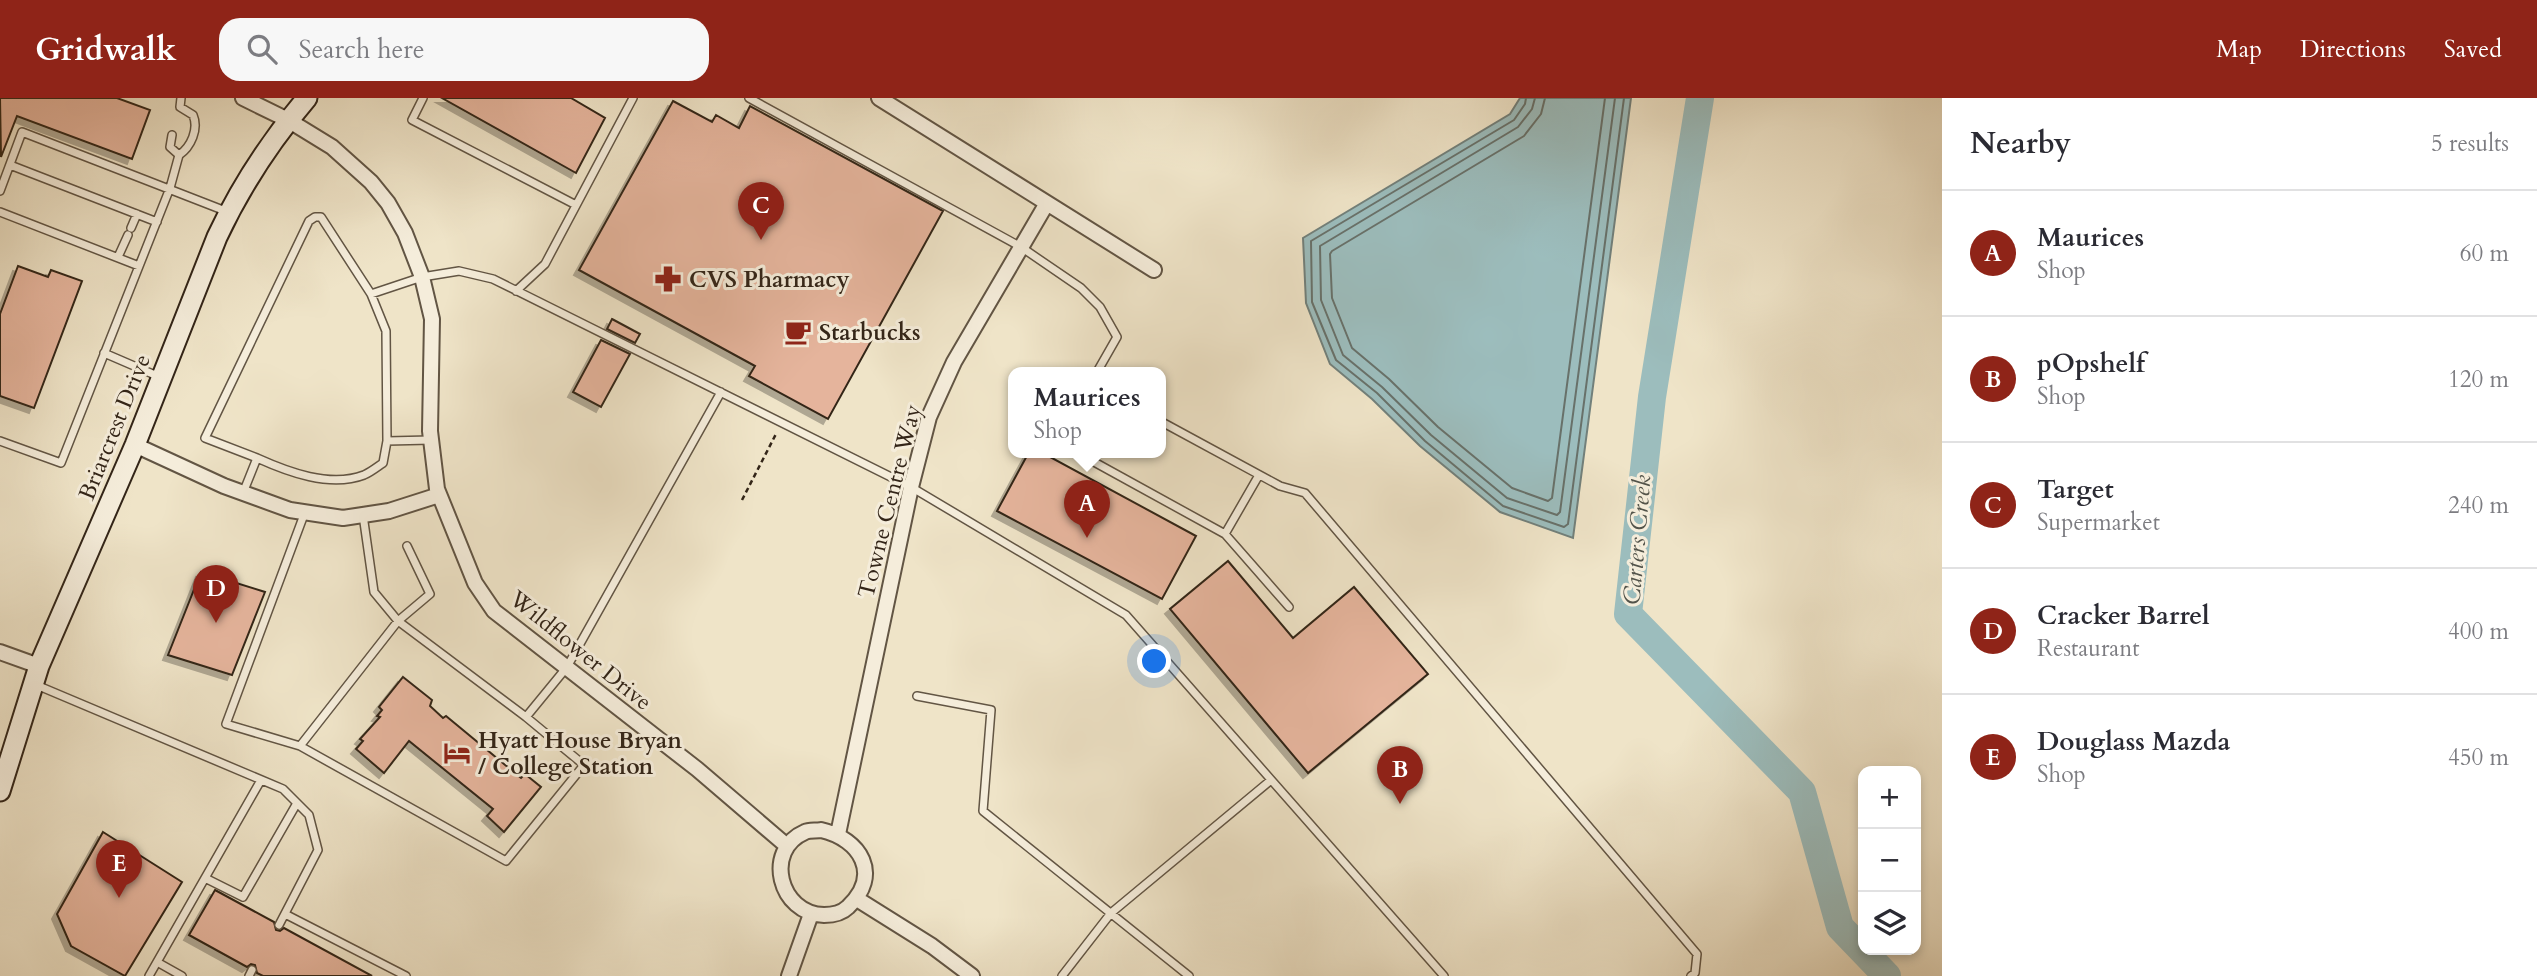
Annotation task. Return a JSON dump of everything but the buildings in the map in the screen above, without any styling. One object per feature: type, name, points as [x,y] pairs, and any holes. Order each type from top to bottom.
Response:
[{"type":"main road","name":"Briarcrest Drive","points":[[0,791],[36,675],[135,445],[229,212],[288,120],[307,98]]},
{"type":"street","name":"Wildflower Drive","points":[[243,98],[332,146],[371,182],[388,203],[405,233],[422,277],[432,319],[431,440],[439,495],[475,583],[494,611],[638,726],[697,769],[787,846]]},
{"type":"street","points":[[879,98],[1154,270]]},
{"type":"street","name":"Towne Centre Way","points":[[838,834],[911,487],[929,417],[954,362],[1047,203]]},
{"type":"street","points":[[135,445],[243,493],[290,510],[344,518],[389,511],[439,495]]},
{"type":"street","points":[[0,652],[36,675]]},
{"type":"street","points":[[821,830],[838,834],[854,844],[863,863],[866,882],[857,899],[844,911],[828,915],[811,914],[796,906],[782,883],[780,869],[787,846],[806,832],[821,830]]},
{"type":"street","points":[[857,899],[932,946],[972,976]]},
{"type":"street","points":[[789,976],[811,914]]},
{"type":"lane","points":[[177,117],[181,98]]},
{"type":"lane","points":[[423,98],[412,120],[576,205]]},
{"type":"lane","points":[[516,291],[545,264],[633,98]]},
{"type":"lane","points":[[749,98],[1021,247],[1081,288],[1100,307],[1117,337],[1100,367]]},
{"type":"lane","points":[[0,441],[61,464],[170,188],[179,155],[188,149],[196,121],[193,115],[180,107]]},
{"type":"lane","points":[[0,191],[22,132],[229,212]]},
{"type":"lane","points":[[172,135],[170,147],[179,155]]},
{"type":"lane","points":[[10,165],[156,222]]},
{"type":"lane","points":[[0,212],[139,266]]},
{"type":"lane","points":[[118,257],[137,214]]},
{"type":"lane","points":[[315,217],[321,218],[371,294],[386,331],[387,441],[383,463],[365,474],[334,479],[288,472],[205,438],[309,221],[315,217]]},
{"type":"lane","points":[[371,294],[422,277],[459,271],[493,279],[911,487],[1126,615],[1444,976]]},
{"type":"lane","points":[[104,353],[162,378]]},
{"type":"lane","points":[[526,717],[567,667],[721,392]]},
{"type":"lane","points":[[1166,424],[1280,486],[1306,493],[1697,954],[1695,973],[1691,976]]},
{"type":"lane","points":[[387,441],[431,440]]},
{"type":"lane","points":[[243,493],[257,458]]},
{"type":"lane","points":[[1087,458],[1225,534],[1289,607]]},
{"type":"lane","points":[[1225,534],[1259,475]]},
{"type":"lane","points":[[305,512],[226,723],[300,746],[506,861],[584,765],[526,717],[398,621],[374,592],[363,515]]},
{"type":"lane","points":[[300,746],[398,621],[430,594],[407,546]]},
{"type":"lane","points":[[36,675],[283,789],[309,815],[318,850],[279,925]]},
{"type":"lane","points":[[917,696],[992,710],[983,811],[1189,976]]},
{"type":"lane","points":[[149,976],[261,780]]},
{"type":"lane","points":[[1062,976],[1111,913],[1271,780]]},
{"type":"lane","points":[[205,878],[243,897],[297,803]]},
{"type":"lane","points":[[285,914],[407,976]]},
{"type":"lane","points":[[157,962],[182,976]]},
{"type":"path","points":[[742,500],[782,422]]},
{"type":"water","points":[[1520,98],[1631,98],[1573,538],[1500,512],[1420,446],[1372,399],[1330,364],[1306,303],[1303,238],[1510,114]]},
{"type":"waterway","name":"Carters Creek","points":[[1700,98],[1652,397],[1628,614],[1802,792],[1840,927],[1887,976]]},
{"type":"place","name":"Target","points":[[761,240]]},
{"type":"place","name":"CVS Pharmacy","points":[[668,279]]},
{"type":"place","name":"Starbucks","points":[[798,332]]},
{"type":"place","name":"Maurices","points":[[1087,538]]},
{"type":"place","name":"Cracker Barrel","points":[[216,623]]},
{"type":"place","name":"Hyatt House Bryan / College Station","points":[[457,753]]},
{"type":"place","name":"pOpshelf","points":[[1400,804]]},
{"type":"place","name":"Douglass Mazda","points":[[119,898]]}]
